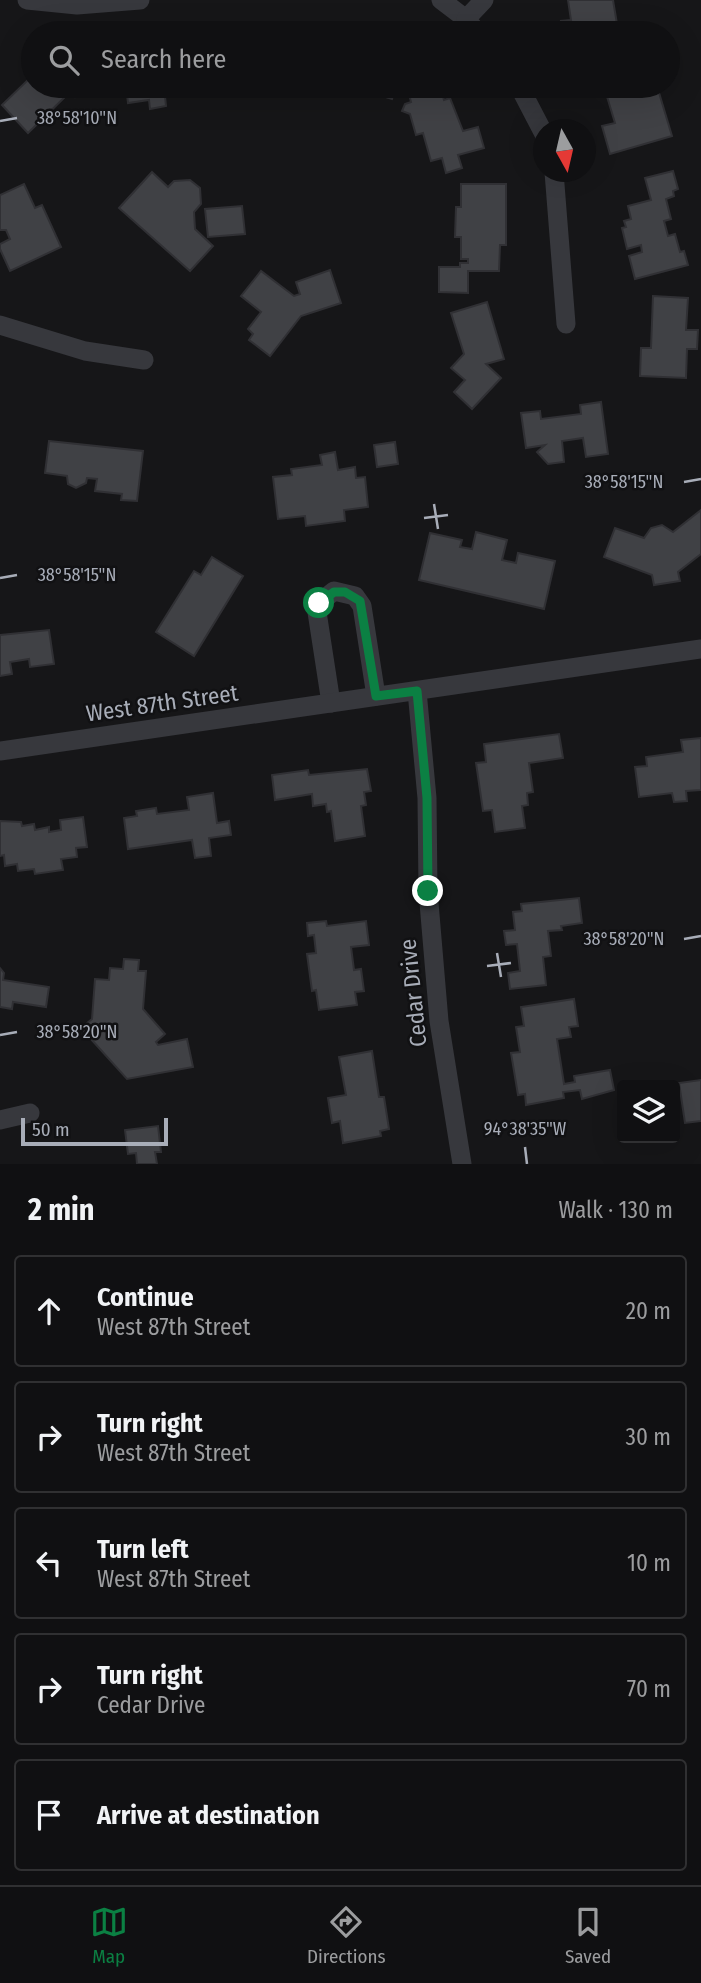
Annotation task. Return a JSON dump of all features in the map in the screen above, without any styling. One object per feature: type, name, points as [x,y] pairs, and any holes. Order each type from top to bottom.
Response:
[{"type":"street","points":[[27,0],[77,5],[140,0]]},
{"type":"street","points":[[474,21],[484,0]]},
{"type":"street","points":[[446,1],[467,21]]},
{"type":"street","points":[[525,98],[536,119]]},
{"type":"street","points":[[555,182],[566,324]]},
{"type":"street","points":[[0,325],[85,351],[144,360]]},
{"type":"street","points":[[331,702],[317,612],[319,603],[334,592],[355,596],[362,606],[376,696]]},
{"type":"street","name":"West 87th Street","points":[[0,751],[701,649]]},
{"type":"street","name":"Cedar Drive","points":[[417,691],[427,798],[428,891],[439,1021],[463,1164]]},
{"type":"street","points":[[0,1120],[30,1113]]},
{"type":"building","points":[[568,0],[613,0],[616,21],[561,21],[571,20]]},
{"type":"building","points":[[21,87],[21,98],[64,98],[28,133],[2,105]]},
{"type":"building","points":[[127,98],[165,98],[166,106],[150,109],[149,100],[128,103]]},
{"type":"building","points":[[410,98],[450,98],[463,131],[478,127],[484,148],[458,155],[462,168],[446,173],[442,158],[431,161],[423,133],[416,135],[410,114],[402,111],[405,104],[411,102]]},
{"type":"building","points":[[607,98],[661,98],[672,136],[610,154],[602,126],[615,123]]},
{"type":"building","points":[[673,171],[678,189],[673,191],[674,196],[666,199],[671,219],[664,221],[668,236],[675,234],[680,252],[684,251],[688,265],[635,279],[629,256],[642,252],[641,245],[627,249],[622,228],[626,227],[624,221],[631,219],[628,206],[651,200],[645,178]]},
{"type":"building","points":[[152,172],[168,187],[174,181],[190,180],[200,188],[201,204],[194,212],[195,229],[213,246],[190,271],[119,208]]},
{"type":"building","points":[[24,184],[35,208],[42,205],[61,247],[10,271],[0,249],[0,244],[10,239],[6,230],[0,230],[0,195]]},
{"type":"building","points":[[461,184],[506,184],[506,245],[500,245],[499,271],[468,271],[468,293],[439,292],[439,267],[460,267],[460,263],[468,263],[468,259],[461,259],[461,237],[455,237],[456,207],[461,207]]},
{"type":"building","points":[[242,206],[245,234],[208,237],[205,209]]},
{"type":"building","points":[[330,270],[341,303],[301,316],[270,356],[249,340],[253,334],[248,329],[261,312],[241,296],[261,271],[294,296],[300,294],[296,282]]},
{"type":"building","points":[[653,296],[688,298],[686,330],[698,330],[697,349],[687,349],[686,378],[640,376],[641,348],[651,348]]},
{"type":"building","points":[[487,302],[504,359],[486,364],[501,378],[472,409],[454,392],[465,380],[451,368],[464,354],[451,313]]},
{"type":"building","points":[[601,402],[608,454],[586,457],[583,438],[562,441],[564,462],[548,464],[537,452],[545,445],[526,448],[521,413],[540,411],[541,419],[581,414],[580,405]]},
{"type":"building","points":[[49,441],[143,451],[137,501],[121,500],[122,494],[95,491],[97,479],[87,478],[86,483],[76,488],[68,484],[67,476],[45,473]]},
{"type":"building","points":[[395,442],[398,464],[377,467],[374,445]]},
{"type":"building","points":[[335,452],[338,470],[355,467],[356,478],[365,477],[368,507],[344,510],[345,521],[306,526],[305,516],[278,519],[273,477],[292,475],[291,469],[322,465],[320,455]]},
{"type":"building","points":[[701,510],[701,554],[678,572],[680,581],[654,585],[652,575],[604,557],[615,528],[644,538],[651,528],[662,525],[673,532]]},
{"type":"building","points":[[476,532],[507,540],[502,560],[516,563],[518,553],[555,561],[544,609],[419,580],[430,533],[462,540],[460,547],[472,549]]},
{"type":"building","points":[[212,557],[243,576],[194,656],[156,632],[194,571],[201,575]]},
{"type":"building","points":[[49,630],[54,664],[30,667],[29,659],[10,662],[12,674],[0,676],[0,635]]},
{"type":"building","points":[[559,734],[563,758],[529,763],[533,792],[527,793],[528,805],[522,806],[525,828],[495,832],[492,810],[483,811],[476,763],[486,762],[484,744]]},
{"type":"building","points":[[701,738],[701,790],[686,791],[687,801],[674,802],[672,793],[639,797],[635,767],[647,766],[646,757],[683,752],[681,740]]},
{"type":"building","points":[[367,769],[371,791],[364,792],[366,805],[361,806],[365,836],[335,841],[331,811],[327,812],[326,804],[313,806],[312,794],[275,800],[272,775],[308,770],[309,775]]},
{"type":"building","points":[[213,793],[217,823],[229,821],[231,835],[209,838],[211,856],[195,858],[192,840],[128,849],[124,818],[137,816],[136,811],[156,808],[157,814],[189,810],[187,797]]},
{"type":"building","points":[[83,817],[87,847],[76,848],[77,857],[61,859],[63,870],[35,874],[34,869],[18,871],[17,864],[5,866],[4,855],[0,856],[0,821],[21,822],[22,826],[34,824],[35,830],[49,827],[49,832],[61,830],[60,820]]},
{"type":"building","points":[[579,898],[582,923],[561,926],[562,930],[548,931],[551,956],[543,957],[546,985],[510,989],[508,973],[520,971],[517,944],[506,945],[504,931],[515,930],[513,912],[522,911],[521,904]]},
{"type":"building","points":[[326,921],[327,926],[366,921],[369,945],[351,947],[354,970],[361,969],[364,991],[355,992],[357,1005],[319,1010],[316,990],[312,991],[307,954],[316,953],[314,935],[308,936],[307,923]]},
{"type":"building","points":[[124,959],[139,960],[138,971],[146,971],[143,1009],[165,1034],[156,1042],[158,1045],[187,1039],[193,1067],[127,1079],[81,1028],[92,1019],[95,979],[109,980],[110,968],[123,969]]},
{"type":"building","points":[[0,968],[4,973],[3,980],[49,987],[46,1007],[13,1002],[12,1009],[0,1007]]},
{"type":"building","points":[[574,999],[578,1026],[569,1027],[571,1037],[557,1039],[564,1084],[575,1082],[574,1076],[610,1070],[614,1090],[582,1099],[580,1090],[563,1092],[564,1098],[526,1105],[525,1094],[518,1095],[511,1053],[520,1052],[516,1027],[524,1026],[521,1007]]},
{"type":"building","points":[[372,1051],[379,1097],[384,1097],[389,1129],[380,1131],[381,1136],[343,1143],[340,1121],[332,1123],[328,1098],[346,1095],[339,1057]]},
{"type":"building","points":[[701,1080],[701,1121],[685,1123],[680,1083]]},
{"type":"building","points":[[158,1126],[161,1152],[155,1152],[157,1164],[137,1164],[136,1153],[128,1154],[125,1130]]},
{"type":"route","points":[[319,603],[334,592],[345,592],[360,601],[376,696],[417,691],[427,798],[428,891]]}]
